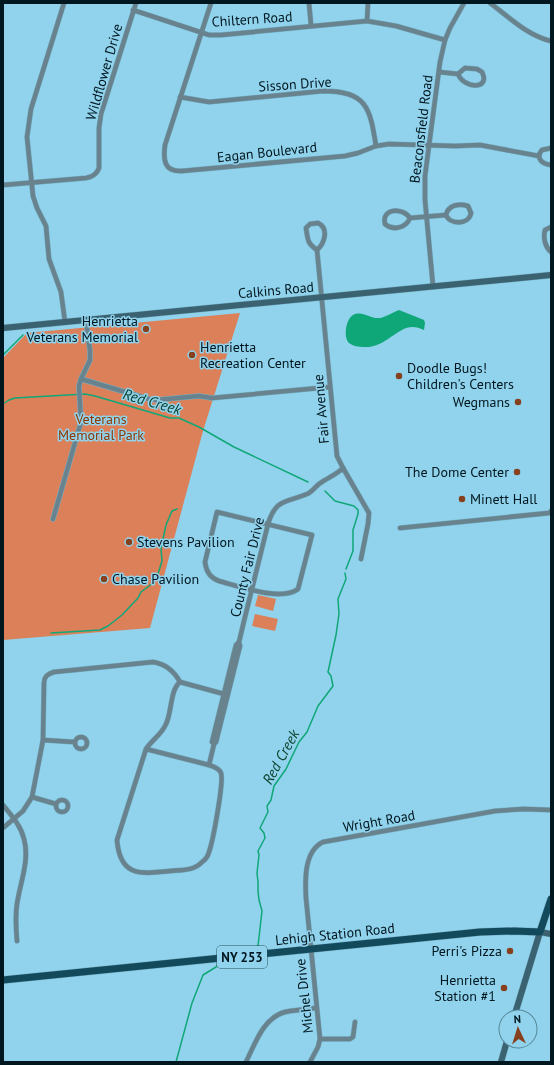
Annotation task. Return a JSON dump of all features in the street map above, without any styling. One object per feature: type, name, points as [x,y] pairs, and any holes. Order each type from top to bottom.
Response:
[{"type":"main road","name":"Calkins Road","points":[[3,328],[551,275]]},
{"type":"main road","points":[[516,1009],[551,899]]},
{"type":"main road","name":"Lehigh Station Road","points":[[3,980],[480,932],[514,931],[551,934]]},
{"type":"main road","points":[[501,1062],[505,1049]]},
{"type":"street","points":[[64,3],[29,118],[28,137],[31,182],[37,208],[46,226],[50,258],[61,292],[65,322]]},
{"type":"street","name":"Wildflower Drive","points":[[3,185],[90,177],[97,172],[99,168],[99,128],[101,114],[136,3]]},
{"type":"street","name":"Eagan Boulevard","points":[[211,3],[164,152],[166,165],[177,172],[346,156],[376,146],[389,144],[480,145],[539,156],[543,164],[551,165]]},
{"type":"street","points":[[308,3],[311,26]]},
{"type":"street","points":[[368,3],[368,21]]},
{"type":"street","name":"Beaconsfield Road","points":[[433,286],[424,190],[425,176],[439,72],[445,40],[464,3]]},
{"type":"street","points":[[490,3],[529,32],[551,41]]},
{"type":"street","name":"Chiltern Road","points":[[133,10],[209,35],[368,21],[396,26],[445,40]]},
{"type":"street","points":[[439,72],[458,74],[465,68],[477,69],[482,72],[484,80],[478,85],[467,84],[462,81],[458,74]]},
{"type":"street","name":"Sisson Drive","points":[[180,98],[209,102],[323,91],[341,92],[357,98],[368,110],[376,146]]},
{"type":"street","points":[[539,156],[542,150],[551,148]]},
{"type":"street","points":[[462,204],[468,206],[471,213],[470,218],[460,222],[450,220],[446,215],[447,211],[451,207],[462,204]]},
{"type":"street","points":[[399,211],[405,213],[410,218],[408,223],[403,227],[392,228],[387,226],[384,218],[385,215],[390,212],[399,211]]},
{"type":"street","points":[[410,218],[446,215]]},
{"type":"street","points":[[318,222],[324,229],[325,240],[317,250],[310,245],[306,228],[310,224],[318,222]]},
{"type":"street","points":[[551,227],[546,230],[544,234],[546,245],[551,252]]},
{"type":"street","name":"Fair Avenue","points":[[317,250],[337,456],[343,468]]},
{"type":"street","points":[[53,519],[80,426],[79,386],[90,360],[86,320]]},
{"type":"street","points":[[81,379],[156,400],[199,396],[212,398],[330,387]]},
{"type":"street","points":[[343,468],[369,513],[361,559]]},
{"type":"street","name":"County Fair Drive","points":[[209,765],[240,646],[239,642],[271,514],[276,507],[284,501],[308,494],[319,484],[343,468]]},
{"type":"street","points":[[400,528],[549,513],[551,511]]},
{"type":"street","points":[[217,512],[312,535],[300,586],[293,592],[282,595],[275,595],[252,589],[216,580],[207,570],[206,558],[217,512]]},
{"type":"street","name":"County Fair Drive","points":[[214,744],[212,742],[236,645],[239,642]]},
{"type":"street","points":[[3,828],[23,811],[32,797],[43,740],[44,683],[45,677],[48,674],[54,672],[153,662],[163,664],[170,669],[180,682],[224,694]]},
{"type":"street","points":[[146,749],[209,765],[218,769],[221,773],[222,780],[213,838],[208,854],[201,863],[189,870],[146,874],[133,871],[124,864],[118,854],[117,840],[146,749],[166,726],[175,688],[180,682]]},
{"type":"street","points":[[43,740],[74,742]]},
{"type":"street","points":[[32,797],[56,804]]},
{"type":"street","points":[[3,805],[14,819],[22,833],[26,847],[25,862],[16,910],[17,941]]},
{"type":"street","name":"Wright Road","points":[[311,950],[305,886],[311,853],[318,844],[343,838],[495,811],[524,809],[551,810]]},
{"type":"street","name":"Michel Drive","points":[[310,1062],[320,1039],[311,950]]},
{"type":"street","points":[[246,1062],[271,1019],[284,1012],[316,1008]]},
{"type":"street","points":[[320,1039],[350,1039],[353,1037],[354,1022]]},
{"type":"green space","name":"Veterans Memorial Park","points":[[240,313],[203,431],[150,628],[3,640],[3,358],[27,333]]},
{"type":"green space","points":[[258,595],[276,599],[273,611],[255,606]]},
{"type":"green space","points":[[255,614],[278,619],[275,631],[252,626]]},
{"type":"shaded area","points":[[399,310],[424,320],[424,330],[416,327],[408,327],[381,343],[372,346],[356,346],[349,343],[347,340],[346,328],[353,315],[363,314],[380,318]]},
{"type":"waterway","points":[[3,355],[23,335]]},
{"type":"waterway","name":"Red Creek","points":[[3,404],[15,398],[85,394],[95,396],[170,418],[179,418],[199,427],[234,447],[308,482]]},
{"type":"waterway","name":"Red Creek","points":[[325,491],[335,501],[354,506],[358,510],[353,530],[353,551],[346,569]]},
{"type":"waterway","points":[[51,633],[100,630],[108,626],[122,615],[138,598],[141,592],[153,583],[158,574],[162,561],[161,548],[166,525],[172,511],[177,509]]},
{"type":"waterway","name":"Red Creek","points":[[225,955],[226,953],[247,950],[258,946],[262,911],[258,891],[258,851],[265,838],[264,833],[260,828],[268,812],[267,806],[271,800],[274,786],[286,769],[299,742],[307,732],[318,706],[333,686],[331,676],[328,672],[339,614],[338,599],[346,579],[345,573]]},
{"type":"waterway","name":"Red Creek","points":[[176,1062],[192,1003],[203,975],[216,967],[219,963]]},
{"type":"place","name":"Henrietta Veterans Memorial","points":[[146,329]]},
{"type":"place","name":"Henrietta Recreation Center","points":[[192,355]]},
{"type":"place","name":"Doodle Bugs! Children's Centers","points":[[399,376]]},
{"type":"place","name":"Wegmans","points":[[518,402]]},
{"type":"place","name":"The Dome Center","points":[[517,472]]},
{"type":"place","name":"Minett Hall","points":[[462,499]]},
{"type":"place","name":"Stevens Pavilion","points":[[129,542]]},
{"type":"place","name":"Chase Pavilion","points":[[104,579]]},
{"type":"place","name":"Perri's Pizza","points":[[510,951]]},
{"type":"place","name":"Henrietta Station #1","points":[[504,988]]}]
